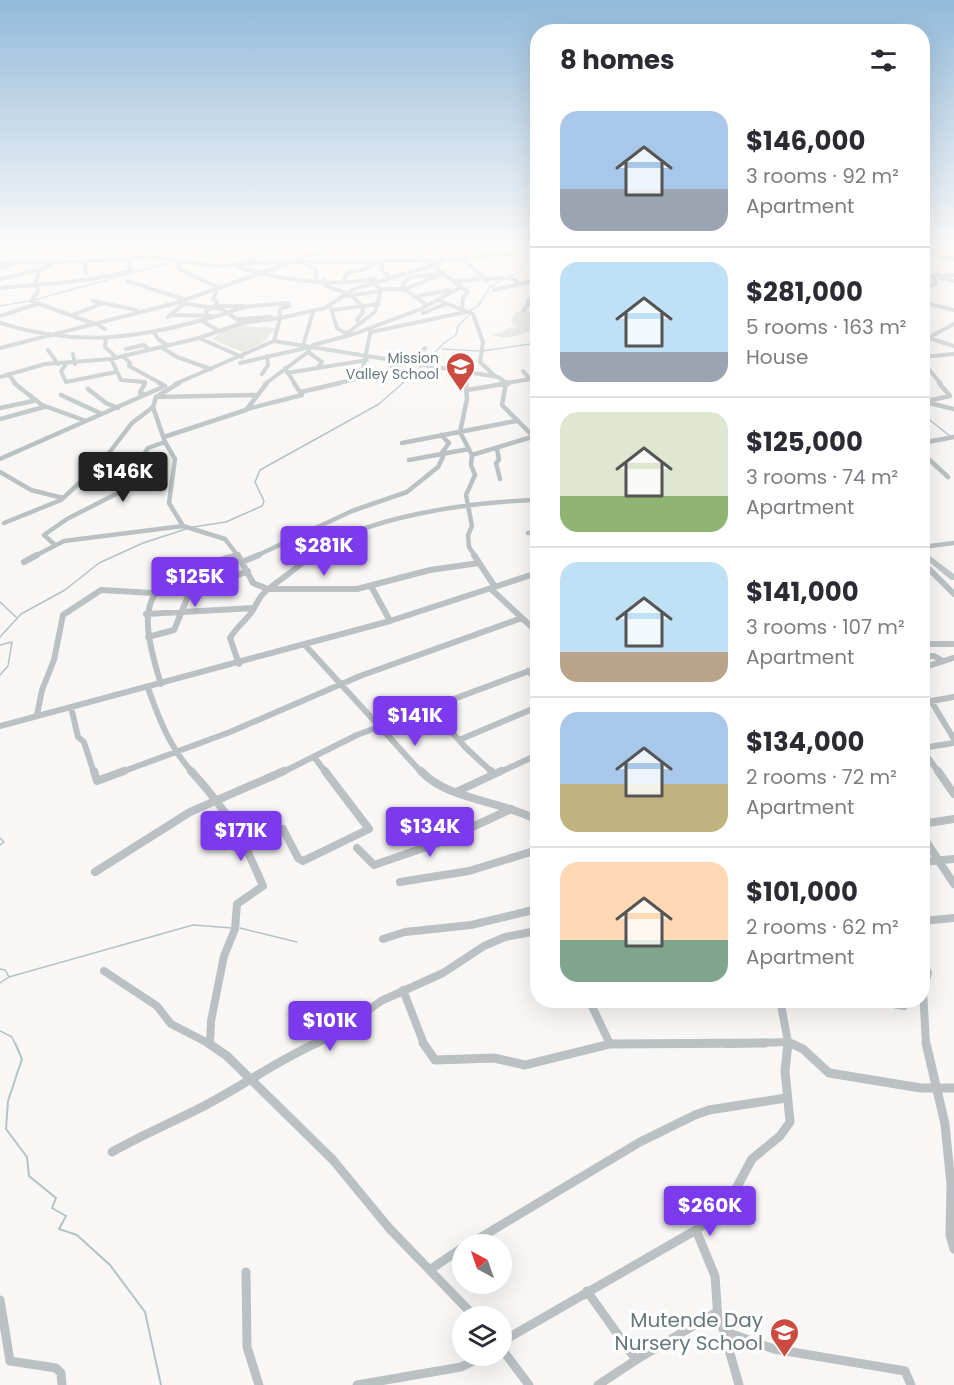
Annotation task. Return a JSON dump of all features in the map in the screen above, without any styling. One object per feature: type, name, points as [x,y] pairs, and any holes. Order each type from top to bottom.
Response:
[{"type":"highway","points":[[930,558],[954,578]]},
{"type":"street","points":[[61,312],[105,328]]},
{"type":"street","points":[[72,315],[81,312]]},
{"type":"street","points":[[0,348],[137,312]]},
{"type":"street","points":[[168,317],[176,312]]},
{"type":"street","points":[[224,312],[240,321]]},
{"type":"street","points":[[0,323],[44,337],[77,340],[121,337],[187,327],[230,312]]},
{"type":"street","points":[[280,312],[281,318]]},
{"type":"street","points":[[0,377],[58,364],[117,358],[199,338],[240,321],[281,318],[312,312],[308,348],[286,371]]},
{"type":"street","points":[[333,312],[336,326],[348,335]]},
{"type":"street","points":[[358,312],[373,314]]},
{"type":"street","points":[[371,331],[422,312]]},
{"type":"street","points":[[0,459],[146,394],[212,369],[241,360],[308,348],[348,335],[461,312]]},
{"type":"street","points":[[466,312],[473,314],[481,331],[483,342],[480,363],[494,372],[495,376]]},
{"type":"street","points":[[359,323],[357,320],[363,313]]},
{"type":"street","points":[[348,335],[359,323],[373,314]]},
{"type":"street","points":[[173,315],[218,316]]},
{"type":"street","points":[[194,317],[198,324]]},
{"type":"street","points":[[274,341],[276,323],[281,318]]},
{"type":"street","points":[[204,322],[219,331]]},
{"type":"street","points":[[930,337],[954,324]]},
{"type":"street","points":[[187,327],[199,338],[241,360]]},
{"type":"street","points":[[153,331],[158,339],[167,345]]},
{"type":"street","points":[[301,392],[359,379],[367,357],[371,331]]},
{"type":"street","points":[[121,337],[128,355]]},
{"type":"street","points":[[106,338],[105,347],[117,358]]},
{"type":"street","points":[[930,339],[954,346]]},
{"type":"street","points":[[241,360],[274,341],[495,376],[508,384]]},
{"type":"street","points":[[126,349],[144,345],[149,350]]},
{"type":"street","points":[[161,347],[174,356],[212,369]]},
{"type":"street","points":[[308,348],[322,362],[317,368]]},
{"type":"street","points":[[391,366],[411,362],[425,348]]},
{"type":"street","points":[[48,350],[58,364]]},
{"type":"street","points":[[73,354],[75,364]]},
{"type":"street","points":[[400,354],[415,356]]},
{"type":"street","points":[[930,358],[954,354]]},
{"type":"street","points":[[128,355],[124,357],[130,363],[129,366],[167,386]]},
{"type":"street","points":[[267,356],[268,364],[261,374],[317,368],[367,357]]},
{"type":"street","points":[[111,359],[121,380],[145,382],[140,393],[146,394]]},
{"type":"street","points":[[66,364],[61,371],[63,380],[66,382],[116,372]]},
{"type":"street","points":[[930,370],[950,396],[930,401]]},
{"type":"street","points":[[286,371],[301,392]]},
{"type":"street","points":[[467,390],[530,380],[523,371]]},
{"type":"street","points":[[465,372],[467,390],[460,432],[472,456],[471,465],[475,475],[466,495],[472,526],[468,535],[469,547],[493,588],[530,625]]},
{"type":"street","points":[[246,410],[254,396],[278,373]]},
{"type":"street","points":[[8,374],[33,401],[86,421]]},
{"type":"street","points":[[508,384],[501,400],[516,422],[530,434]]},
{"type":"street","points":[[4,523],[63,498],[102,462],[137,418],[153,406],[156,397],[167,386]]},
{"type":"street","points":[[88,388],[106,403],[118,408]]},
{"type":"street","points":[[54,544],[44,535],[67,519],[118,492],[148,448],[246,410],[295,399],[302,395],[301,392]]},
{"type":"street","points":[[61,395],[102,414]]},
{"type":"street","points":[[156,397],[254,396]]},
{"type":"street","points":[[0,408],[33,401]]},
{"type":"street","points":[[930,403],[954,409]]},
{"type":"street","points":[[153,406],[164,440],[176,459],[170,503],[187,528]]},
{"type":"street","points":[[0,419],[44,407]]},
{"type":"street","points":[[402,443],[516,422]]},
{"type":"street","points":[[242,562],[352,511],[407,492],[438,467],[443,458],[441,454],[449,442],[441,435]]},
{"type":"street","points":[[930,441],[951,437]]},
{"type":"street","points":[[472,456],[530,441]]},
{"type":"street","points":[[409,460],[469,449]]},
{"type":"street","points":[[497,449],[499,460],[496,463],[501,479]]},
{"type":"street","points":[[930,460],[948,477]]},
{"type":"street","points":[[0,472],[31,489],[63,498]]},
{"type":"street","points":[[239,664],[230,635],[268,589],[328,544],[377,524],[469,507],[530,501]]},
{"type":"street","points":[[24,562],[54,544],[108,534],[187,528],[225,538],[254,583],[268,589],[345,589],[371,586],[430,570],[480,563]]},
{"type":"street","points":[[300,535],[328,544]]},
{"type":"street","points":[[930,546],[954,543]]},
{"type":"street","points":[[160,684],[144,627],[153,593],[168,577],[199,564],[238,555]]},
{"type":"street","points":[[930,570],[954,594]]},
{"type":"street","points":[[148,637],[174,630],[179,612],[192,592],[248,571]]},
{"type":"street","points":[[0,726],[239,664],[390,621],[530,575]]},
{"type":"street","points":[[371,586],[390,621]]},
{"type":"street","points":[[37,715],[42,690],[54,660],[63,615],[101,590],[153,593]]},
{"type":"street","points":[[146,614],[254,608]]},
{"type":"street","points":[[70,707],[78,737],[84,742],[97,781],[175,750],[230,732],[341,684],[522,618]]},
{"type":"street","points":[[930,644],[954,644]]},
{"type":"street","points":[[305,645],[428,779],[456,792],[530,817]]},
{"type":"street","points":[[930,657],[943,661]]},
{"type":"street","points":[[930,667],[953,658]]},
{"type":"street","points":[[95,872],[190,812],[315,758],[357,735],[528,672]]},
{"type":"street","points":[[148,688],[161,726],[191,773],[218,800],[242,836],[263,886],[237,904],[235,929],[224,956],[211,1021],[210,1044]]},
{"type":"street","points":[[930,746],[954,741],[931,704],[932,701],[954,697]]},
{"type":"street","points":[[431,708],[459,740],[493,773]]},
{"type":"street","points":[[459,740],[530,709]]},
{"type":"street","points":[[283,829],[298,858],[303,861],[369,829],[315,758]]},
{"type":"street","points":[[456,792],[530,758]]},
{"type":"street","points":[[930,760],[954,794]]},
{"type":"street","points":[[357,848],[374,865],[438,843],[511,809]]},
{"type":"street","points":[[930,823],[954,819]]},
{"type":"street","points":[[930,847],[954,884]]},
{"type":"street","points":[[400,882],[451,877],[490,867],[530,853]]},
{"type":"street","points":[[930,862],[954,859]]},
{"type":"street","points":[[383,939],[405,932],[471,925],[530,911]]},
{"type":"street","points":[[930,920],[954,918]]},
{"type":"street","points":[[112,1152],[142,1134],[204,1106],[282,1058],[331,1037],[381,1001],[443,973],[497,939],[530,932]]},
{"type":"street","points":[[104,971],[157,1006],[171,1024],[210,1044],[251,1078],[333,1160],[389,1228],[465,1306]]},
{"type":"street","points":[[403,990],[423,1042],[430,1057],[435,1060],[494,1058],[525,1065],[610,1044],[688,1046],[788,1042],[803,1049],[829,1074],[921,1088],[936,1086],[954,1088]]},
{"type":"street","points":[[593,1008],[610,1044]]},
{"type":"street","points":[[512,1335],[696,1230],[724,1210],[731,1201],[747,1164],[788,1129],[790,1122],[785,1071],[788,1042],[782,1008]]},
{"type":"street","points":[[924,1008],[926,1048],[945,1124],[951,1184],[950,1235],[954,1249]]},
{"type":"street","points":[[486,1234],[640,1142],[695,1115],[709,1110],[786,1098]]},
{"type":"street","points":[[696,1230],[700,1246],[715,1274],[715,1312],[722,1325],[739,1385]]},
{"type":"street","points":[[431,1269],[452,1255]]},
{"type":"street","points":[[246,1272],[248,1347],[259,1385]]},
{"type":"street","points":[[587,1291],[636,1360]]},
{"type":"street","points":[[0,1300],[8,1358],[56,1368],[61,1373],[62,1385]]},
{"type":"street","points":[[598,1385],[715,1312]]},
{"type":"street","points":[[722,1325],[738,1336],[776,1350],[832,1358],[872,1368],[905,1371],[911,1385]]},
{"type":"street","points":[[512,1363],[529,1385]]},
{"type":"street","points":[[357,1385],[463,1366]]},
{"type":"shaded area","points":[[516,312],[530,312],[530,330],[509,337],[491,334],[501,333],[510,327],[517,328],[511,322]]},
{"type":"shaded area","points":[[244,324],[275,329],[264,342],[242,352],[212,339],[223,331]]},
{"type":"waterway","points":[[424,364],[444,343],[456,335],[458,326],[469,315]]},
{"type":"waterway","points":[[482,351],[530,344]]},
{"type":"waterway","points":[[442,349],[479,351]]},
{"type":"waterway","points":[[193,527],[226,522],[262,506],[264,501],[255,482],[260,470],[379,404],[421,367]]},
{"type":"waterway","points":[[930,420],[950,436]]},
{"type":"waterway","points":[[0,637],[21,614],[65,590],[99,563],[143,543],[186,529]]},
{"type":"waterway","points":[[0,602],[16,617]]},
{"type":"waterway","points":[[0,645],[12,642],[8,666],[0,675]]},
{"type":"waterway","points":[[0,838],[4,842],[0,845]]},
{"type":"waterway","points":[[9,977],[193,925],[232,928]]},
{"type":"waterway","points":[[240,928],[297,942]]},
{"type":"waterway","points":[[0,969],[5,970],[9,977]]},
{"type":"waterway","points":[[0,983],[9,977]]},
{"type":"waterway","points":[[0,1031],[12,1037],[15,1044]]},
{"type":"waterway","points":[[15,1043],[22,1059],[8,1101],[6,1129],[27,1157],[29,1176],[56,1198],[52,1208],[66,1216],[59,1229],[77,1235],[110,1265],[145,1312],[161,1385]]},
{"type":"place","name":"Mission Valley School","points":[[460,392]]},
{"type":"place","name":"Mutende Day Nursery School","points":[[784,1358]]}]
